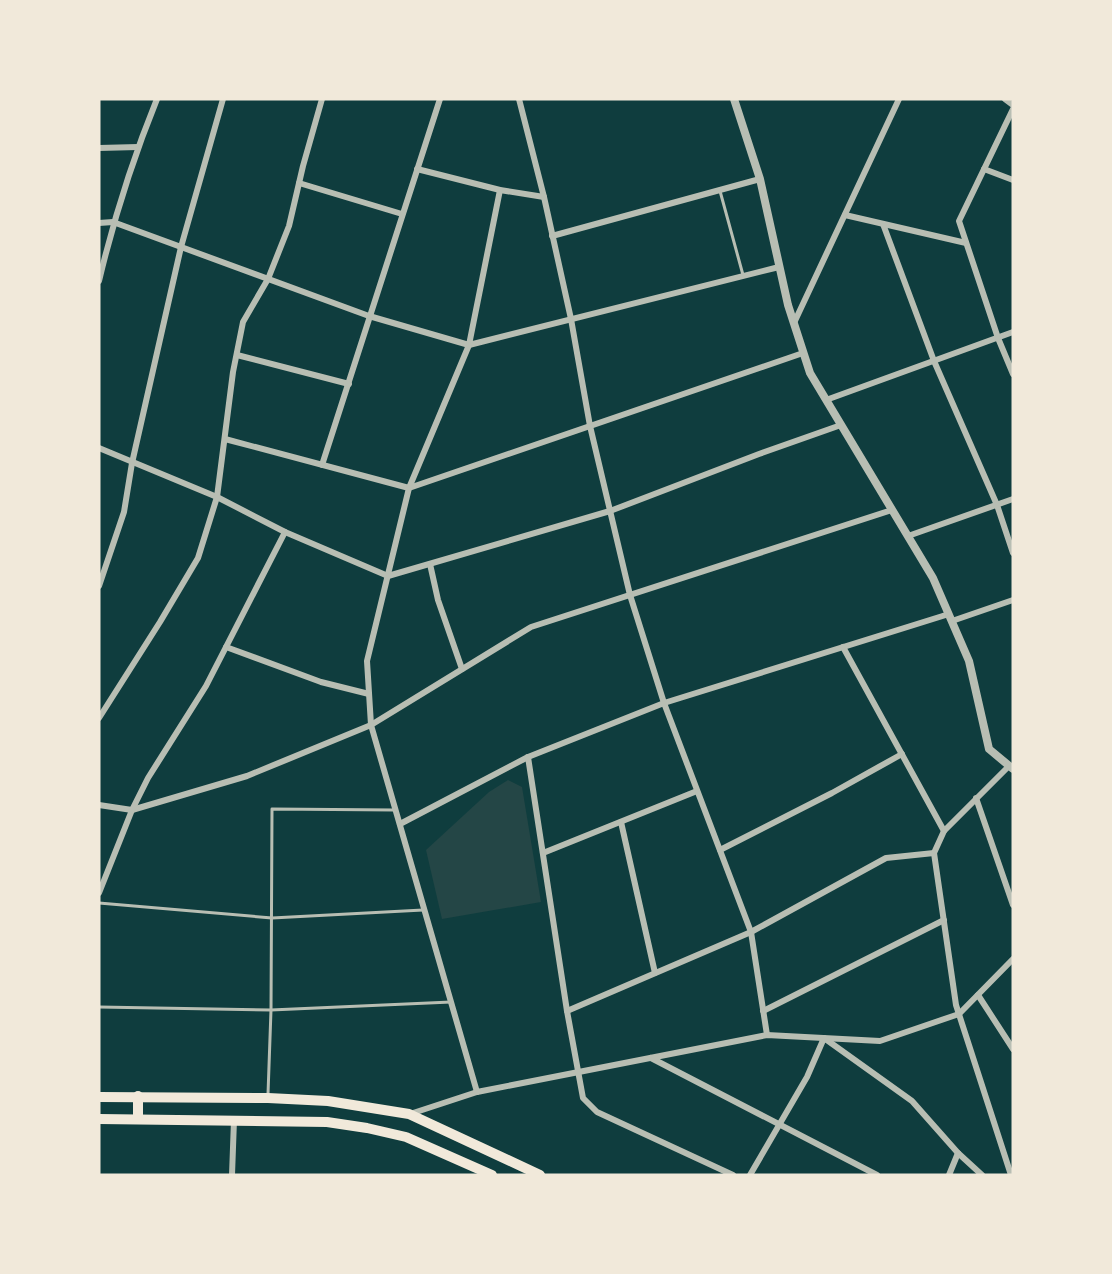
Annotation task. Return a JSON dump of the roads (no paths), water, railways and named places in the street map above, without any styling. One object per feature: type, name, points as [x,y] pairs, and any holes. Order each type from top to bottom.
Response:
[{"type":"main road","points":[[99,1096],[328,1101],[409,1114],[540,1175]]},
{"type":"main road","points":[[138,1096],[138,1119]]},
{"type":"main road","points":[[99,1119],[327,1122],[406,1137],[492,1175]]},
{"type":"street","points":[[99,281],[113,222],[157,99]]},
{"type":"street","points":[[99,586],[124,512],[132,463],[181,247],[223,99]]},
{"type":"street","points":[[99,718],[198,558],[217,497],[243,322],[268,279],[289,226],[322,99]]},
{"type":"street","points":[[322,465],[440,99]]},
{"type":"street","points":[[519,99],[544,197],[571,320],[590,426],[630,595],[664,703],[751,933],[767,1035]]},
{"type":"street","points":[[734,99],[760,179],[779,267],[810,373],[933,578],[969,661],[989,749],[1011,768],[976,798],[944,831],[934,853],[959,1014],[1011,1175]]},
{"type":"street","points":[[794,323],[899,99]]},
{"type":"street","points":[[1005,99],[1013,107],[959,221],[998,339],[1013,374]]},
{"type":"street","points":[[99,148],[138,147]]},
{"type":"street","points":[[417,169],[500,190],[544,197]]},
{"type":"street","points":[[984,169],[1013,180]]},
{"type":"street","points":[[552,236],[760,179]]},
{"type":"street","points":[[299,183],[402,214]]},
{"type":"street","points":[[477,1092],[372,725],[367,661],[409,488],[469,345],[500,190]]},
{"type":"street","points":[[845,215],[966,243]]},
{"type":"street","points":[[99,223],[113,222],[369,316],[469,345],[779,267]]},
{"type":"street","points":[[883,224],[934,362],[997,505],[1013,553]]},
{"type":"street","points":[[826,400],[1013,332]]},
{"type":"street","points":[[225,439],[409,488],[803,353]]},
{"type":"street","points":[[237,355],[349,384]]},
{"type":"street","points":[[99,448],[217,497],[285,532],[388,576],[610,511],[841,425]]},
{"type":"street","points":[[908,536],[1013,499]]},
{"type":"street","points":[[99,805],[132,810],[247,776],[372,725],[531,627],[892,510]]},
{"type":"street","points":[[99,893],[132,810],[148,778],[206,686],[285,532]]},
{"type":"street","points":[[430,564],[438,600],[462,669]]},
{"type":"street","points":[[400,824],[528,757],[664,703],[843,647],[1013,600]]},
{"type":"street","points":[[226,647],[321,682],[369,694]]},
{"type":"street","points":[[843,647],[944,831]]},
{"type":"street","points":[[720,850],[832,793],[902,754]]},
{"type":"street","points":[[528,757],[567,1011],[583,1098],[597,1112],[733,1175]]},
{"type":"street","points":[[543,853],[698,791]]},
{"type":"street","points":[[976,798],[1013,905]]},
{"type":"street","points":[[621,822],[655,974]]},
{"type":"street","points":[[567,1011],[751,933],[886,858],[934,853]]},
{"type":"street","points":[[764,1011],[944,920]]},
{"type":"street","points":[[409,1114],[477,1092],[767,1035],[880,1041],[959,1014],[1013,959]]},
{"type":"street","points":[[978,995],[1013,1049]]},
{"type":"street","points":[[750,1175],[807,1077],[824,1038]]},
{"type":"street","points":[[824,1038],[912,1101],[958,1153],[982,1175]]},
{"type":"street","points":[[651,1058],[877,1175]]},
{"type":"street","points":[[232,1175],[234,1119]]},
{"type":"street","points":[[949,1175],[958,1153]]},
{"type":"lane","points":[[719,190],[743,276]]},
{"type":"lane","points":[[267,1098],[271,1010],[272,809],[396,810]]},
{"type":"lane","points":[[99,903],[272,918],[424,910]]},
{"type":"lane","points":[[99,1007],[271,1010],[451,1002]]}]
